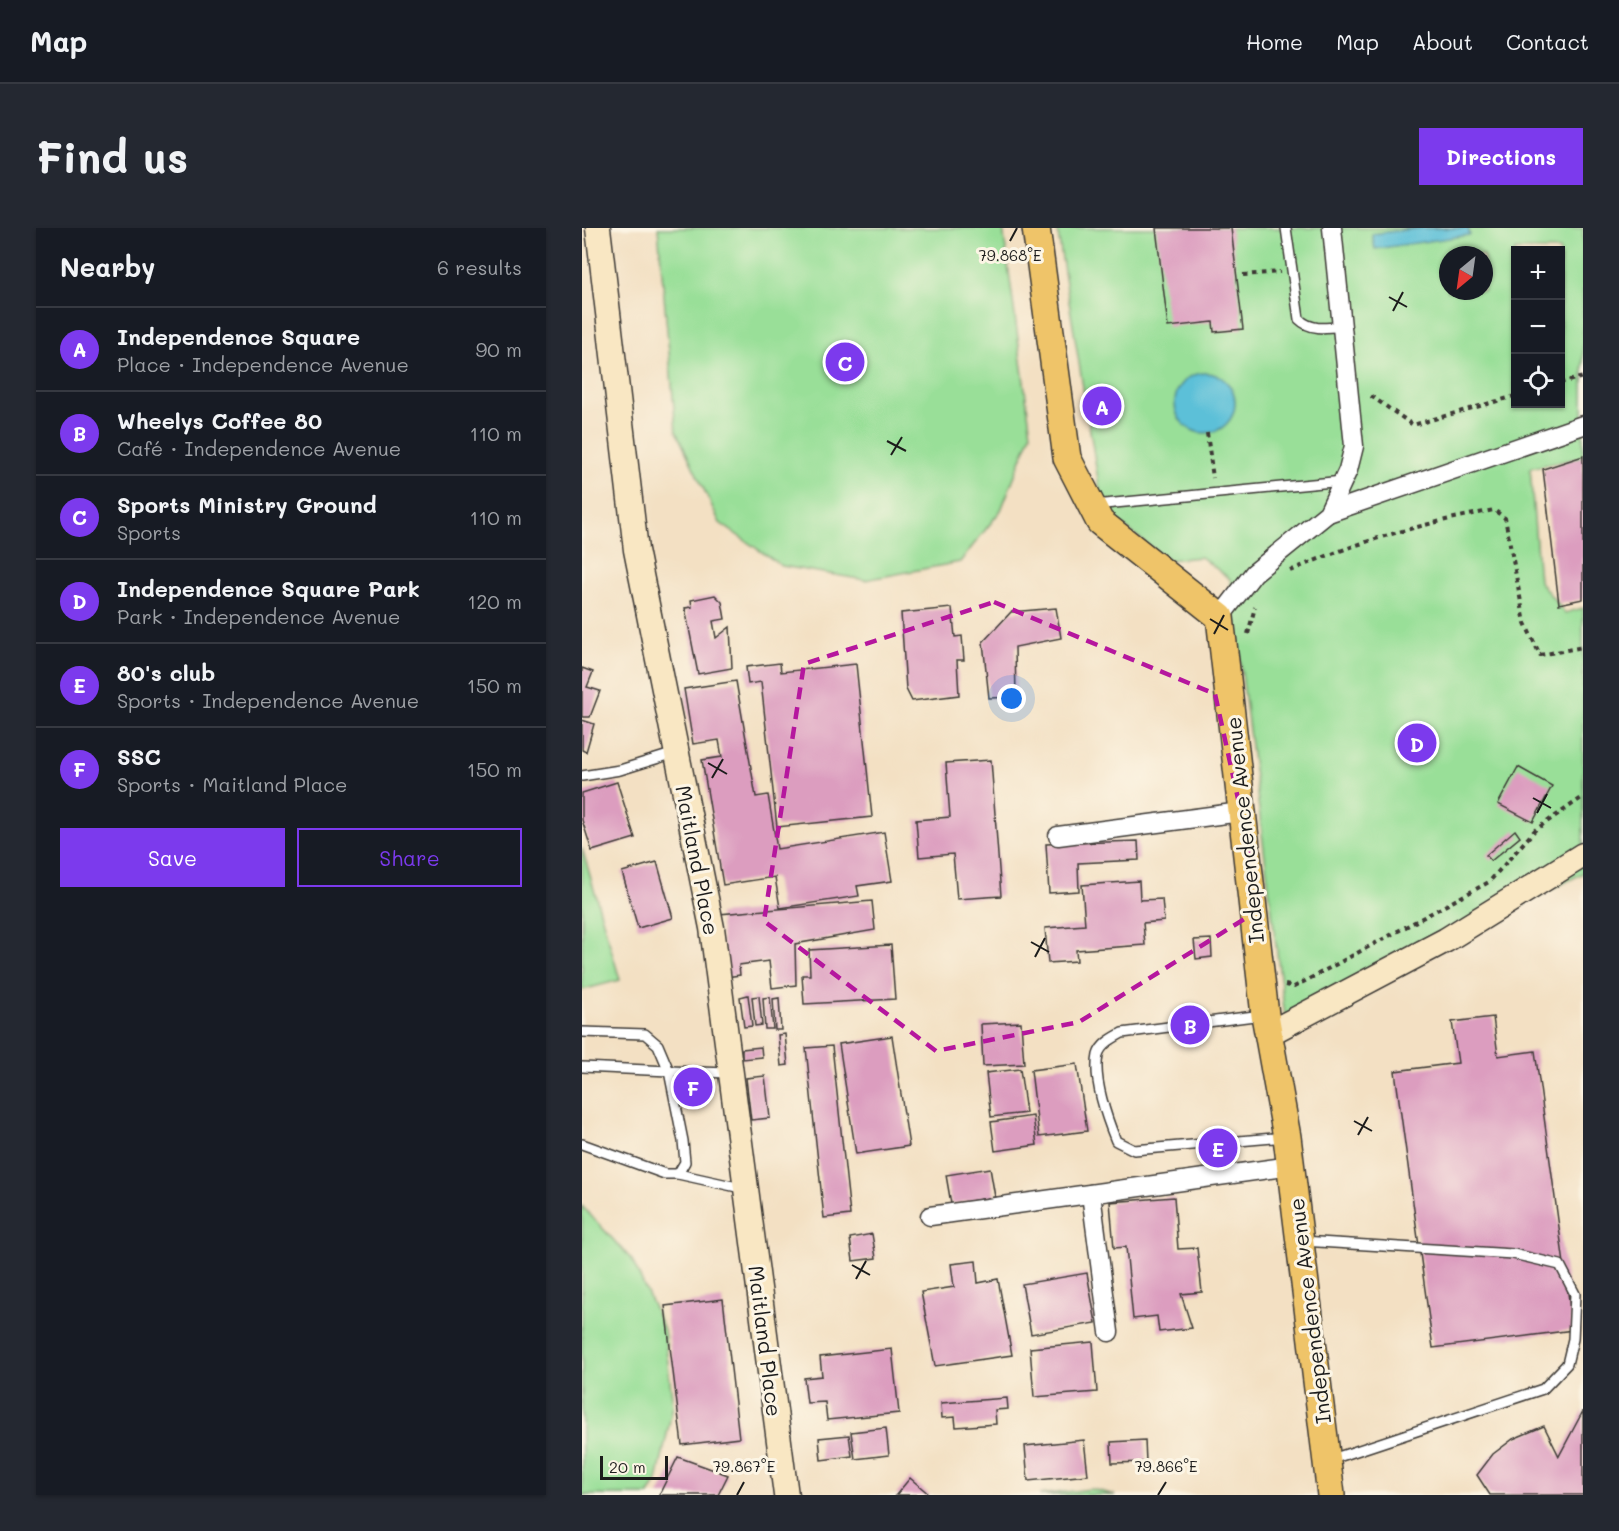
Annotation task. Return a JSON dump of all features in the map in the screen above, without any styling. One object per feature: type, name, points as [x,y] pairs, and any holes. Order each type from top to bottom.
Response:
[{"type":"main road","name":"Maitland Place","points":[[598,228],[636,550],[712,928],[786,1495]]},
{"type":"main road","points":[[1036,228],[1067,458],[1100,522],[1220,617]]},
{"type":"main road","name":"Independence Avenue","points":[[1220,617],[1266,1024],[1287,1137],[1331,1495]]},
{"type":"main road","points":[[1266,1024],[1446,940],[1583,855]]},
{"type":"street","points":[[1328,513],[1354,446],[1332,228]]},
{"type":"street","points":[[1220,617],[1254,573],[1328,513],[1583,424]]},
{"type":"street","points":[[1058,836],[1241,812]]},
{"type":"street","points":[[930,1216],[1291,1166]]},
{"type":"street","points":[[1091,1194],[1109,1332]]},
{"type":"lane","points":[[1286,228],[1299,319],[1306,326],[1324,329],[1343,326]]},
{"type":"lane","points":[[1092,506],[1342,481]]},
{"type":"lane","points":[[582,776],[620,770],[677,752]]},
{"type":"lane","points":[[1266,1024],[1122,1033],[1108,1040],[1098,1054],[1102,1104],[1116,1141],[1134,1150],[1287,1137]]},
{"type":"lane","points":[[582,1032],[645,1034],[658,1045],[669,1071],[683,1141],[685,1162],[678,1174]]},
{"type":"lane","points":[[582,1067],[731,1073]]},
{"type":"lane","points":[[582,1144],[665,1174],[678,1174],[746,1190]]},
{"type":"lane","points":[[1300,1241],[1513,1254],[1560,1265],[1575,1294],[1573,1339],[1566,1364],[1543,1389],[1327,1461]]},
{"type":"path","points":[[1243,275],[1292,271]]},
{"type":"path","points":[[1565,382],[1583,377]]},
{"type":"path","points":[[1370,386],[1371,398],[1413,425],[1511,397]]},
{"type":"path","points":[[1207,433],[1215,494]]},
{"type":"path","points":[[1281,576],[1332,553],[1419,524],[1494,510],[1505,518],[1525,623],[1540,655],[1583,647]]},
{"type":"path","points":[[1247,637],[1258,596]]},
{"type":"path","points":[[1283,974],[1285,985],[1294,987],[1489,882],[1535,830],[1583,797]]},
{"type":"highlighted area","points":[[994,602],[1215,694],[1262,908],[1079,1022],[936,1051],[764,921],[804,664]]},
{"type":"green space","points":[[658,228],[1003,228],[1031,434],[1001,510],[960,562],[865,580],[782,566],[720,523],[676,431]]},
{"type":"green space","points":[[1057,228],[1583,228],[1583,457],[1530,468],[1539,581],[1565,613],[1583,608],[1583,873],[1501,916],[1285,1016],[1230,579],[1201,557],[1168,560],[1103,510]]},
{"type":"green space","points":[[582,848],[620,980],[582,990]]},
{"type":"green space","points":[[582,1206],[632,1260],[664,1330],[673,1406],[657,1481],[649,1495],[582,1495]]},
{"type":"green space","points":[[1091,1489],[1115,1495],[1039,1495]]},
{"type":"water","points":[[1421,228],[1468,228],[1470,235],[1375,249],[1372,234]]},
{"type":"water","points":[[1205,373],[1222,378],[1230,386],[1235,403],[1230,420],[1222,428],[1205,433],[1188,428],[1180,420],[1175,403],[1180,386],[1188,378]]},
{"type":"building","points":[[1156,228],[1231,228],[1243,329],[1214,332],[1213,322],[1168,327]]},
{"type":"building","points":[[1583,456],[1583,599],[1559,604],[1543,469]]},
{"type":"building","points":[[715,595],[722,602],[725,619],[713,621],[716,638],[730,627],[732,668],[698,674],[685,608],[692,607],[691,600]]},
{"type":"building","points":[[952,608],[955,637],[962,636],[964,660],[957,660],[959,695],[912,701],[906,689],[901,613]]},
{"type":"building","points":[[1056,608],[1061,638],[1015,647],[1016,697],[989,698],[983,642],[1011,612]]},
{"type":"building","points":[[780,663],[781,672],[856,664],[872,817],[777,827],[761,682],[748,684],[746,667]]},
{"type":"building","points":[[582,668],[593,672],[587,687],[600,691],[590,717],[582,717]]},
{"type":"building","points":[[736,681],[756,797],[768,795],[777,849],[884,832],[892,881],[857,886],[859,896],[780,908],[775,877],[723,885],[702,760],[722,757],[719,740],[693,744],[684,689]]},
{"type":"building","points":[[582,720],[594,724],[586,752],[582,750]]},
{"type":"building","points":[[991,760],[1001,896],[957,899],[953,854],[919,857],[916,820],[950,817],[946,763]]},
{"type":"building","points":[[1518,767],[1552,786],[1533,822],[1498,804]]},
{"type":"building","points":[[617,782],[635,838],[592,851],[582,820],[582,793]]},
{"type":"building","points":[[1515,830],[1520,837],[1491,861],[1486,855]]},
{"type":"building","points":[[1138,841],[1139,860],[1078,863],[1079,891],[1049,893],[1046,844]]},
{"type":"building","points":[[657,862],[673,918],[638,928],[622,872]]},
{"type":"building","points":[[1139,881],[1140,900],[1162,899],[1164,921],[1143,923],[1145,945],[1076,950],[1077,961],[1048,963],[1045,928],[1085,925],[1082,885]]},
{"type":"building","points":[[872,901],[875,930],[795,944],[796,985],[772,988],[769,961],[739,965],[740,975],[726,977],[719,914]]},
{"type":"building","points":[[1211,939],[1212,957],[1196,959],[1194,940]]},
{"type":"building","points":[[891,945],[895,999],[804,1004],[802,975],[810,975],[809,950]]},
{"type":"building","points":[[748,995],[752,1026],[744,1027],[740,997]]},
{"type":"building","points":[[759,996],[762,1025],[755,1026],[752,997]]},
{"type":"building","points":[[770,997],[773,1029],[765,1029],[763,998]]},
{"type":"building","points":[[779,998],[781,1030],[775,1030],[773,999]]},
{"type":"building","points":[[1493,1017],[1498,1056],[1535,1051],[1573,1330],[1433,1348],[1395,1071],[1458,1063],[1452,1022]]},
{"type":"building","points":[[1021,1022],[1024,1064],[983,1066],[981,1024]]},
{"type":"building","points":[[785,1034],[788,1065],[781,1066],[778,1035]]},
{"type":"building","points":[[892,1036],[909,1146],[856,1154],[839,1044]]},
{"type":"building","points":[[832,1046],[850,1215],[824,1218],[806,1048]]},
{"type":"building","points":[[761,1047],[762,1057],[742,1059],[742,1049]]},
{"type":"building","points":[[1077,1064],[1087,1131],[1039,1137],[1031,1070]]},
{"type":"building","points":[[1020,1069],[1026,1113],[991,1117],[986,1073]]},
{"type":"building","points":[[765,1076],[770,1118],[751,1120],[746,1078]]},
{"type":"building","points":[[1033,1116],[1037,1145],[995,1151],[991,1122]]},
{"type":"building","points":[[990,1168],[995,1197],[951,1204],[946,1175]]},
{"type":"building","points":[[1174,1197],[1178,1249],[1197,1248],[1202,1292],[1181,1294],[1192,1328],[1159,1332],[1157,1316],[1133,1319],[1126,1247],[1114,1248],[1110,1202]]},
{"type":"building","points":[[872,1234],[876,1258],[853,1261],[850,1238]]},
{"type":"building","points":[[976,1261],[978,1283],[998,1279],[1012,1355],[935,1366],[921,1292],[954,1287],[951,1264]]},
{"type":"building","points":[[1087,1273],[1096,1323],[1031,1334],[1022,1284]]},
{"type":"building","points":[[723,1299],[739,1438],[682,1445],[665,1306]]},
{"type":"building","points":[[1093,1342],[1097,1392],[1034,1397],[1030,1348]]},
{"type":"building","points":[[892,1349],[899,1413],[827,1420],[825,1402],[807,1403],[804,1378],[822,1376],[820,1357]]},
{"type":"building","points":[[1007,1398],[1008,1409],[995,1410],[996,1424],[956,1427],[955,1417],[942,1418],[941,1403]]},
{"type":"building","points":[[1583,1411],[1583,1495],[1490,1495],[1477,1475],[1493,1454],[1513,1439],[1544,1426],[1559,1456]]},
{"type":"building","points":[[886,1428],[889,1455],[855,1459],[851,1432]]},
{"type":"building","points":[[849,1435],[852,1456],[821,1460],[819,1438]]},
{"type":"building","points":[[1084,1440],[1088,1475],[1028,1481],[1025,1446]]},
{"type":"building","points":[[1145,1440],[1146,1462],[1112,1463],[1111,1442]]},
{"type":"building","points":[[678,1457],[728,1475],[718,1495],[659,1495]]},
{"type":"building","points":[[910,1478],[930,1495],[896,1495]]},
{"type":"place","name":"Sports Ministry Ground","points":[[845,362]]},
{"type":"place","name":"Independence Square","points":[[1102,406]]},
{"type":"place","name":"Independence Square Park","points":[[1417,743]]},
{"type":"place","name":"Wheelys Coffee 80","points":[[1190,1025]]},
{"type":"place","name":"SSC","points":[[693,1087]]},
{"type":"place","name":"80's club","points":[[1218,1148]]}]
